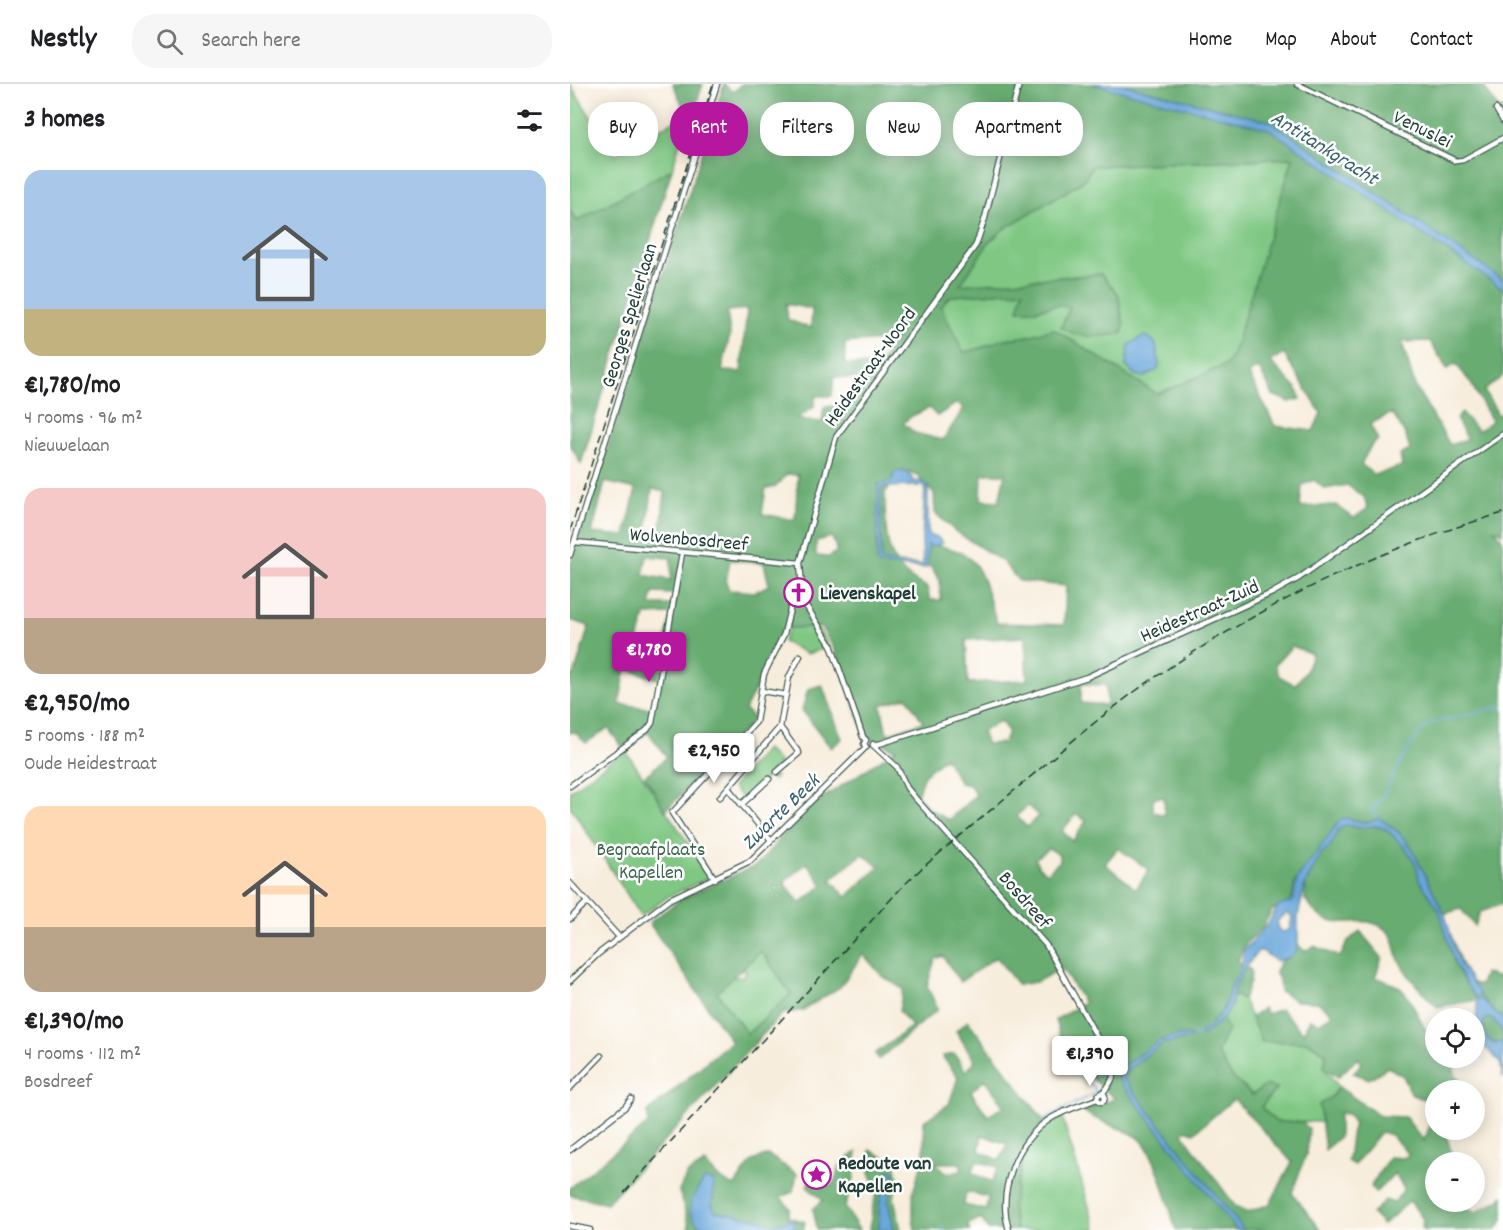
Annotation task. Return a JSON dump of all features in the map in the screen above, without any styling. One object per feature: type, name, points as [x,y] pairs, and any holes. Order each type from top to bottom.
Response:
[{"type":"street","name":"Georges Spelierlaan","points":[[570,555],[717,84]]},
{"type":"street","name":"Heidestraat-Noord","points":[[866,740],[831,645],[803,601],[800,563],[836,437],[976,245],[1019,84]]},
{"type":"street","name":"Venuslei","points":[[1297,84],[1456,161],[1463,160],[1503,138]]},
{"type":"street","points":[[1496,110],[1503,121]]},
{"type":"street","name":"Heidestraat-Zuid","points":[[866,747],[1087,677],[1280,589],[1299,578],[1503,434]]},
{"type":"street","name":"Wolvenbosdreef","points":[[574,542],[800,563]]},
{"type":"street","points":[[570,786],[647,730],[652,723],[682,553]]},
{"type":"street","points":[[715,879],[672,813],[756,722],[764,674],[784,634],[795,588]]},
{"type":"street","points":[[720,796],[780,727],[789,677],[800,656]]},
{"type":"street","points":[[762,691],[786,695]]},
{"type":"street","points":[[777,772],[799,753],[780,727]]},
{"type":"street","points":[[570,981],[586,964],[619,937],[670,900],[750,861],[866,747],[864,744],[866,740]]},
{"type":"street","name":"Bosdreef","points":[[866,740],[871,740],[873,745],[897,767],[916,799],[1051,952],[1111,1060],[1114,1076],[1103,1093],[1106,1096],[1104,1101],[1097,1099],[1049,1120],[1034,1135],[1017,1158],[1005,1196],[1004,1208],[1009,1230]]},
{"type":"street","points":[[741,805],[769,779]]},
{"type":"street","points":[[728,788],[771,840]]},
{"type":"street","points":[[570,883],[619,937]]},
{"type":"street","points":[[570,919],[587,902]]},
{"type":"street","points":[[570,1088],[601,1056]]},
{"type":"street","points":[[570,1150],[625,1107],[631,1099]]},
{"type":"street","points":[[570,1226],[590,1230]]},
{"type":"green space","points":[[570,84],[588,112],[588,156],[658,156],[658,130],[670,123],[670,156],[676,156],[672,169],[577,221],[570,211]]},
{"type":"green space","points":[[673,84],[703,84],[697,102],[681,102]]},
{"type":"green space","points":[[724,84],[733,92],[741,84],[1482,84],[1499,109],[1503,108],[1503,376],[1484,391],[1499,416],[1503,413],[1503,533],[1493,529],[1503,542],[1503,904],[1480,912],[1475,926],[1461,909],[1443,914],[1470,982],[1480,985],[1484,973],[1503,979],[1503,1018],[1496,1014],[1483,999],[1437,1007],[1403,967],[1390,934],[1373,923],[1337,922],[1321,917],[1305,900],[1306,875],[1295,881],[1291,903],[1272,910],[1262,928],[1245,944],[1238,961],[1251,970],[1250,982],[1243,999],[1230,994],[1220,1015],[1228,1029],[1217,1053],[1232,1077],[1252,1095],[1266,1085],[1277,1088],[1261,1107],[1276,1122],[1302,1122],[1309,1129],[1307,1152],[1292,1193],[1321,1230],[1176,1230],[1156,1165],[1143,1142],[1136,1136],[1081,1110],[1115,1099],[1085,1072],[1063,1047],[1055,1020],[1084,1003],[1062,968],[1036,982],[1018,985],[996,957],[960,982],[943,956],[935,959],[927,986],[938,1009],[879,1059],[875,1054],[912,1026],[899,1011],[903,989],[882,976],[863,954],[840,987],[803,1010],[782,1014],[607,1203],[570,1195],[570,1188],[648,1124],[648,1112],[731,1041],[649,923],[681,899],[757,865],[806,809],[896,750],[866,737],[833,646],[821,627],[785,628],[745,710],[755,719],[665,811],[645,776],[667,757],[648,732],[622,747],[608,728],[586,743],[575,732],[570,733],[570,675],[574,675],[589,626],[570,620],[570,566],[701,156],[748,156],[748,102],[718,102]],"holes":[[[1293,158],[1233,354],[1226,365],[1157,394],[1054,329],[1024,337],[1004,339],[963,352],[941,307],[952,296],[1023,291],[1018,310],[1066,306],[1070,308],[1061,327],[1083,336],[1122,334],[1124,326],[1118,294],[1101,274],[960,285],[989,242],[1005,228],[1082,182],[1093,166]],[[786,304],[812,309],[811,328],[788,320]],[[747,309],[741,372],[722,371],[730,334],[727,311]],[[896,339],[878,366],[845,364],[845,343]],[[1430,341],[1447,369],[1456,364],[1470,382],[1492,421],[1478,431],[1462,413],[1456,419],[1467,439],[1450,445],[1415,386],[1402,342]],[[1284,354],[1321,413],[1313,431],[1275,426],[1249,374],[1258,367],[1273,395],[1289,402],[1301,399],[1296,388],[1270,361]],[[834,377],[868,380],[838,418],[837,406],[824,407],[822,422],[796,419],[814,407],[816,396],[832,396]],[[957,403],[964,408],[943,440],[915,433],[903,423],[929,408],[937,416]],[[1392,413],[1405,434],[1410,450],[1400,455],[1402,466],[1374,475],[1361,464],[1371,446],[1378,440],[1370,424]],[[906,470],[917,475],[934,494],[935,513],[956,532],[1002,561],[1019,581],[1066,586],[1064,625],[997,623],[978,569],[971,559],[947,547],[928,545],[925,560],[940,580],[941,600],[930,600],[927,587],[912,579],[894,559],[887,535],[885,492]],[[787,474],[798,475],[795,520],[762,514],[766,488],[775,487]],[[982,474],[1005,474],[999,501],[981,500]],[[1314,480],[1325,489],[1347,485],[1364,497],[1368,508],[1354,518],[1336,505],[1300,507],[1302,485]],[[605,482],[636,489],[625,536],[592,533]],[[652,489],[665,492],[660,538],[646,537]],[[832,537],[837,551],[829,557],[816,556],[816,541]],[[647,556],[671,558],[671,580],[643,575]],[[730,560],[764,563],[769,585],[755,592],[729,590],[726,582]],[[653,593],[674,594],[673,605],[650,605]],[[671,614],[664,649],[638,641],[645,615]],[[1025,637],[1027,680],[968,683],[966,640]],[[1292,646],[1312,654],[1306,671],[1295,685],[1279,676],[1275,665]],[[626,669],[661,680],[654,709],[619,704]],[[1081,684],[1106,685],[1107,705],[1081,703]],[[907,697],[923,722],[887,734],[881,705]],[[1000,721],[1008,731],[1004,743],[987,744],[982,732]],[[945,757],[960,783],[970,785],[976,795],[948,820],[928,808],[917,795],[924,775]],[[1164,797],[1165,815],[1153,812],[1153,798]],[[1028,806],[1039,816],[1027,827],[1016,816]],[[1076,814],[1086,821],[1073,841],[1062,831]],[[1118,848],[1149,870],[1136,889],[1105,864]],[[1049,849],[1058,853],[1060,861],[1047,873],[1039,867],[1035,859]],[[863,854],[879,867],[846,897],[831,879]],[[807,863],[823,885],[800,903],[784,882]],[[761,951],[791,994],[747,1034],[717,992]],[[1234,1099],[1292,1162],[1270,1204],[1248,1212],[1235,1206],[1183,1134],[1185,1130],[1194,1133]]]},
{"type":"green space","points":[[1294,158],[1233,354],[1226,365],[1157,394],[1054,329],[1024,337],[1004,339],[963,352],[941,308],[952,296],[1024,291],[1018,310],[1066,306],[1070,308],[1061,327],[1121,334],[1124,325],[1118,294],[1101,274],[960,285],[989,242],[1005,228],[1082,182],[1093,166]],"holes":[[[1148,337],[1154,342],[1159,362],[1156,369],[1147,376],[1132,372],[1126,366],[1129,345]]]},
{"type":"green space","points":[[672,169],[581,464],[570,444],[570,211],[577,221]]},
{"type":"green space","points":[[817,627],[829,647],[807,654],[783,642],[789,628]]},
{"type":"green space","points":[[822,685],[842,739],[831,748],[802,710],[808,689]]},
{"type":"green space","points":[[766,749],[780,763],[772,772],[776,777],[773,780],[769,775],[743,799],[732,787]]},
{"type":"green space","name":"Begraafplaats Kapellen","points":[[625,750],[711,877],[669,896],[641,916],[570,806],[570,791]]},
{"type":"green space","points":[[1360,931],[1382,958],[1375,977],[1395,985],[1411,1002],[1425,1028],[1425,1068],[1454,1068],[1455,1075],[1460,1080],[1425,1080],[1424,1099],[1412,1095],[1403,1076],[1388,1067],[1369,1079],[1353,1073],[1362,1063],[1358,1058],[1338,1077],[1324,1068],[1326,1053],[1308,1042],[1262,1042],[1251,1018],[1263,1008],[1267,1014],[1281,1009],[1303,1033],[1310,1019],[1319,1023],[1333,1014],[1317,1002],[1296,1001],[1280,991],[1275,971],[1283,958],[1298,945],[1305,951],[1314,946],[1340,957],[1348,941]]},
{"type":"green space","points":[[762,950],[792,994],[747,1034],[717,992],[735,975],[734,977],[742,977],[746,971],[745,969],[740,970]]},
{"type":"green space","points":[[1233,995],[1243,999],[1262,1042],[1308,1042],[1326,1053],[1324,1068],[1339,1087],[1331,1097],[1319,1105],[1322,1122],[1276,1122],[1261,1107],[1277,1088],[1253,1095],[1232,1077],[1217,1053],[1228,1029],[1221,1018],[1228,1012]]},
{"type":"green space","points":[[1487,1018],[1493,1019],[1502,1031],[1503,1042],[1496,1043],[1485,1036]]},
{"type":"green space","points":[[968,1021],[1045,1122],[1025,1149],[1012,1208],[1016,1230],[988,1230],[981,1218],[967,1225],[970,1230],[915,1230],[913,1192],[924,1156],[924,1121],[949,1104],[958,1077],[942,1056],[955,1054],[966,1072],[975,1061],[956,1031]],"holes":[[[985,1079],[1004,1106],[988,1116],[971,1092]],[[982,1135],[1007,1144],[1000,1160],[979,1151]],[[977,1161],[998,1167],[992,1182],[972,1173]],[[935,1163],[960,1163],[962,1171],[946,1173]],[[966,1192],[988,1197],[986,1210],[964,1205]]]},
{"type":"green space","points":[[1339,1087],[1380,1116],[1405,1117],[1424,1141],[1425,1138],[1448,1140],[1451,1152],[1425,1152],[1425,1212],[1485,1212],[1485,1207],[1503,1196],[1503,1219],[1496,1230],[1422,1230],[1423,1219],[1410,1201],[1383,1225],[1372,1214],[1385,1200],[1394,1203],[1404,1189],[1395,1173],[1375,1193],[1371,1186],[1389,1157],[1403,1158],[1409,1155],[1391,1135],[1381,1132],[1354,1165],[1347,1161],[1354,1124],[1348,1114],[1339,1113],[1339,1137],[1325,1150],[1319,1105],[1331,1097]]},
{"type":"green space","points":[[1062,1116],[1096,1230],[1016,1230],[1012,1208],[1025,1149],[1044,1121]]},
{"type":"green space","points":[[870,1150],[895,1163],[898,1177],[894,1198],[901,1230],[870,1230],[878,1187],[870,1175]]},
{"type":"green space","points":[[857,1152],[854,1178],[845,1207],[859,1230],[817,1230],[813,1209],[823,1200],[807,1187],[809,1181],[833,1186],[841,1163]]},
{"type":"green space","points":[[768,1155],[797,1174],[793,1192],[780,1197],[790,1208],[788,1217],[805,1222],[803,1230],[688,1230],[689,1224],[679,1191],[687,1174],[705,1163],[720,1179],[734,1186],[752,1161]]},
{"type":"water","name":"Antitankgracht","points":[[1092,84],[1122,84],[1272,122],[1503,280],[1503,289],[1269,129]]},
{"type":"water","points":[[1143,336],[1156,344],[1159,366],[1157,370],[1144,377],[1135,375],[1126,366],[1129,345]]},
{"type":"water","points":[[897,471],[909,473],[914,482],[920,481],[928,485],[928,532],[930,536],[937,537],[943,543],[931,547],[928,544],[927,568],[880,565],[877,562],[878,484],[891,482]],"holes":[[[881,487],[925,487],[923,565],[883,562],[881,560]]]},
{"type":"water","points":[[1345,818],[1365,822],[1379,818],[1398,832],[1411,847],[1445,915],[1459,962],[1481,996],[1475,997],[1462,978],[1454,962],[1439,910],[1419,880],[1417,867],[1407,850],[1386,829],[1346,825],[1338,830],[1330,847],[1321,854],[1305,885],[1298,916],[1298,944],[1295,953],[1288,958],[1276,961],[1262,951],[1258,951],[1237,982],[1229,1010],[1218,1023],[1201,1036],[1200,1033],[1209,1027],[1224,1009],[1232,984],[1241,969],[1244,950],[1268,924],[1277,907],[1293,901],[1297,879],[1340,820]],"holes":[[[1287,913],[1292,917],[1290,928],[1281,932],[1277,927],[1278,920]]]},
{"type":"water","points":[[1477,999],[1483,1000],[1503,1018],[1503,1033],[1493,1019],[1487,1018],[1485,1021],[1485,1008],[1477,1008]]},
{"type":"water","points":[[1192,1036],[1191,1038],[1162,1044],[1128,1069],[1125,1081],[1244,1230],[1237,1230],[1119,1081],[1117,1070],[1159,1041]]},
{"type":"water","points":[[1485,1036],[1494,1044],[1503,1042],[1503,1078],[1500,1062],[1485,1047]]},
{"type":"water","points":[[888,1170],[894,1173],[888,1201],[894,1230],[879,1230],[879,1206]]},
{"type":"water","points":[[705,1179],[714,1181],[712,1205],[715,1211],[758,1219],[774,1225],[795,1220],[794,1230],[706,1230],[693,1218],[691,1212],[692,1200]]},
{"type":"waterway","points":[[1378,819],[1371,810],[1382,798],[1407,750],[1424,728],[1431,723],[1503,706]]},
{"type":"waterway","name":"Zwarte Beek","points":[[643,923],[673,900],[740,868]]},
{"type":"waterway","points":[[1192,1036],[1200,1034]]},
{"type":"waterway","points":[[1045,1119],[1093,1094],[1094,1087],[1085,1080],[1085,1076],[1112,1071]]},
{"type":"railway","points":[[570,531],[713,84]]},
{"type":"railway","points":[[624,1193],[902,887],[937,855],[1117,705],[1200,648],[1325,580],[1412,543],[1503,513]]},
{"type":"place","name":"Lievenskapel","points":[[799,592]]},
{"type":"place","name":"Redoute van Kapellen","points":[[817,1174]]}]
